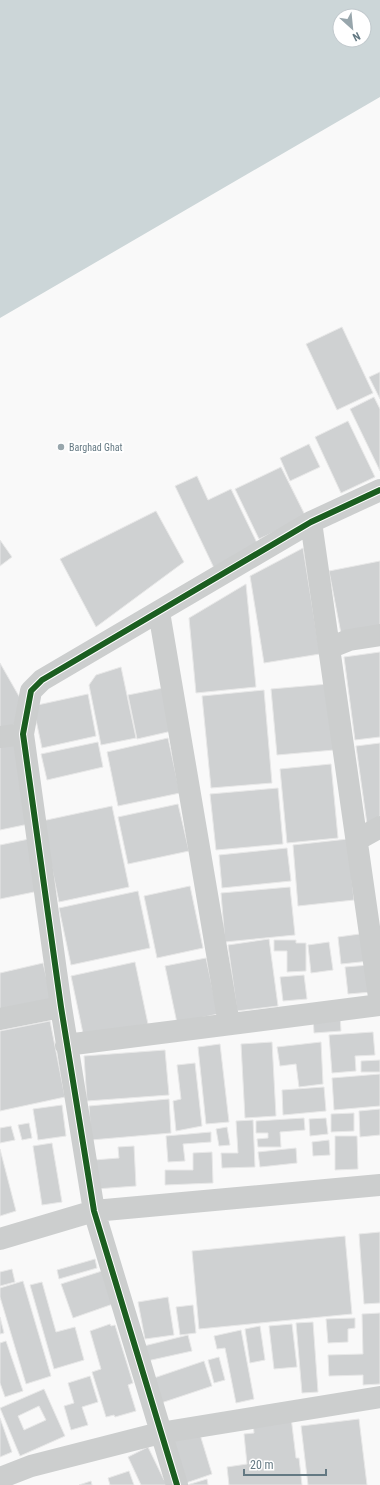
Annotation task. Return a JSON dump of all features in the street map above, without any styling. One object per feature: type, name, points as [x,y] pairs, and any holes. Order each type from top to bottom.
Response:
[{"type":"street","points":[[177,1485],[160,1433],[94,1210],[66,1044],[23,734],[31,691],[42,680],[311,522],[380,490]]},
{"type":"street","points":[[66,1044],[380,1004],[311,522]]},
{"type":"street","points":[[159,612],[229,1024]]},
{"type":"street","points":[[329,648],[349,640],[380,635]]},
{"type":"street","points":[[0,738],[23,734]]},
{"type":"street","points":[[357,840],[380,827]]},
{"type":"street","points":[[0,1019],[61,1007]]},
{"type":"street","points":[[0,1239],[94,1210],[380,1185]]},
{"type":"street","points":[[0,1478],[31,1466],[160,1433],[380,1397]]},
{"type":"shaded area","points":[[0,0],[380,0],[380,97],[0,318]]},
{"type":"building","points":[[342,327],[373,393],[337,410],[306,344]]},
{"type":"building","points":[[380,372],[380,399],[369,377]]},
{"type":"building","points":[[374,397],[380,409],[380,471],[350,409]]},
{"type":"building","points":[[348,421],[375,477],[341,493],[315,437]]},
{"type":"building","points":[[309,444],[320,467],[290,481],[280,458]]},
{"type":"building","points":[[281,467],[306,517],[259,539],[235,489]]},
{"type":"building","points":[[197,476],[208,500],[231,489],[259,547],[214,568],[175,486]]},
{"type":"building","points":[[156,511],[184,562],[96,627],[60,559]]},
{"type":"building","points":[[0,540],[12,557],[0,566]]},
{"type":"building","points":[[303,548],[320,654],[264,663],[250,576]]},
{"type":"building","points":[[380,561],[380,641],[344,649],[329,571]]},
{"type":"building","points":[[246,584],[256,687],[196,693],[189,618]]},
{"type":"building","points":[[380,652],[380,737],[355,740],[344,657]]},
{"type":"building","points":[[0,663],[20,698],[23,709],[12,728],[0,732]]},
{"type":"building","points":[[121,667],[136,738],[101,745],[89,685],[96,675]]},
{"type":"building","points":[[328,684],[334,750],[277,755],[271,689]]},
{"type":"building","points":[[163,688],[172,731],[137,739],[128,695]]},
{"type":"building","points":[[264,690],[272,783],[211,788],[202,696]]},
{"type":"building","points":[[88,694],[96,736],[42,748],[33,706]]},
{"type":"building","points":[[168,738],[180,793],[118,806],[107,752]]},
{"type":"building","points":[[14,742],[29,824],[0,830],[0,744]]},
{"type":"building","points":[[98,742],[103,767],[47,780],[41,754]]},
{"type":"building","points":[[380,743],[380,816],[367,824],[356,746]]},
{"type":"building","points":[[331,764],[338,838],[287,843],[280,769]]},
{"type":"building","points":[[278,788],[283,844],[216,850],[210,794]]},
{"type":"building","points":[[178,804],[189,851],[128,864],[118,817]]},
{"type":"building","points":[[112,806],[129,887],[59,902],[42,821]]},
{"type":"building","points":[[29,839],[39,891],[0,899],[0,845]]},
{"type":"building","points":[[348,839],[354,900],[298,906],[293,845]]},
{"type":"building","points":[[287,848],[291,881],[222,888],[219,855]]},
{"type":"building","points":[[190,886],[203,948],[157,958],[144,896]]},
{"type":"building","points":[[290,887],[295,935],[225,942],[221,893]]},
{"type":"building","points":[[138,891],[150,948],[71,965],[59,908]]},
{"type":"building","points":[[367,933],[370,961],[341,964],[338,937]]},
{"type":"building","points":[[269,939],[278,1006],[237,1011],[228,945]]},
{"type":"building","points":[[274,940],[296,940],[296,943],[306,943],[306,971],[287,972],[287,951],[274,951]]},
{"type":"building","points":[[329,942],[333,970],[311,973],[308,945]]},
{"type":"building","points":[[206,958],[218,1014],[177,1023],[165,966]]},
{"type":"building","points":[[135,962],[148,1024],[84,1038],[71,976]]},
{"type":"building","points":[[43,963],[52,1000],[0,1013],[0,973]]},
{"type":"building","points":[[369,965],[372,992],[348,994],[345,967]]},
{"type":"building","points":[[304,975],[307,999],[283,1001],[280,977]]},
{"type":"building","points":[[340,1014],[341,1031],[314,1033],[313,1016]]},
{"type":"building","points":[[50,1021],[65,1097],[0,1111],[0,1031]]},
{"type":"building","points":[[373,1032],[375,1055],[355,1056],[356,1071],[332,1073],[329,1035]]},
{"type":"building","points":[[272,1042],[276,1116],[245,1118],[241,1044]]},
{"type":"building","points":[[321,1042],[323,1084],[299,1087],[296,1064],[280,1066],[277,1047]]},
{"type":"building","points":[[220,1044],[229,1122],[206,1124],[198,1047]]},
{"type":"building","points":[[165,1050],[169,1095],[87,1101],[84,1056]]},
{"type":"building","points":[[380,1060],[380,1072],[361,1072],[361,1061]]},
{"type":"building","points":[[195,1063],[202,1126],[176,1131],[173,1101],[181,1099],[177,1065]]},
{"type":"building","points":[[380,1074],[380,1106],[334,1110],[332,1078]]},
{"type":"building","points":[[324,1087],[326,1111],[283,1115],[282,1090]]},
{"type":"building","points":[[169,1099],[171,1133],[91,1140],[89,1106]]},
{"type":"building","points":[[62,1105],[66,1136],[38,1140],[33,1109]]},
{"type":"building","points":[[380,1109],[380,1135],[360,1137],[359,1111]]},
{"type":"building","points":[[354,1113],[354,1131],[331,1132],[331,1114]]},
{"type":"building","points":[[304,1118],[305,1130],[280,1132],[281,1147],[258,1147],[257,1139],[268,1138],[268,1133],[256,1133],[256,1121]]},
{"type":"building","points":[[326,1118],[328,1134],[310,1136],[309,1119]]},
{"type":"building","points":[[253,1120],[255,1167],[222,1168],[221,1153],[238,1153],[236,1121]]},
{"type":"building","points":[[29,1123],[32,1138],[22,1140],[18,1125]]},
{"type":"building","points":[[11,1126],[15,1140],[0,1143],[0,1128]]},
{"type":"building","points":[[227,1127],[230,1145],[219,1146],[216,1129]]},
{"type":"building","points":[[211,1132],[211,1142],[183,1144],[185,1161],[168,1162],[166,1136]]},
{"type":"building","points":[[335,1136],[357,1136],[358,1169],[335,1170]]},
{"type":"building","points":[[329,1140],[330,1155],[313,1156],[312,1142]]},
{"type":"building","points":[[52,1143],[62,1202],[42,1205],[33,1146]]},
{"type":"building","points":[[134,1146],[136,1186],[96,1189],[94,1160],[119,1158],[118,1147]]},
{"type":"building","points":[[296,1148],[297,1163],[260,1167],[258,1152]]},
{"type":"building","points":[[0,1149],[16,1211],[0,1216]]},
{"type":"building","points":[[212,1152],[213,1183],[165,1185],[165,1170],[193,1170],[193,1153]]},
{"type":"building","points":[[380,1232],[380,1303],[364,1304],[359,1234]]},
{"type":"building","points":[[345,1236],[352,1314],[199,1329],[192,1251]]},
{"type":"building","points":[[95,1259],[97,1268],[59,1279],[57,1270]]},
{"type":"building","points":[[12,1269],[15,1282],[0,1286],[0,1272]]},
{"type":"building","points":[[102,1271],[113,1304],[73,1318],[61,1284]]},
{"type":"building","points":[[23,1281],[51,1376],[26,1384],[0,1297],[0,1288]]},
{"type":"building","points":[[42,1282],[56,1332],[75,1327],[84,1360],[54,1369],[30,1285]]},
{"type":"building","points":[[168,1297],[174,1335],[145,1339],[138,1302]]},
{"type":"building","points":[[193,1305],[196,1333],[180,1335],[176,1307]]},
{"type":"building","points":[[380,1313],[380,1384],[363,1385],[363,1375],[329,1376],[328,1355],[363,1354],[362,1314]]},
{"type":"building","points":[[0,1317],[4,1333],[0,1334]]},
{"type":"building","points":[[355,1318],[355,1328],[348,1329],[348,1342],[328,1343],[326,1319]]},
{"type":"building","points":[[313,1322],[318,1392],[302,1393],[296,1323]]},
{"type":"building","points":[[110,1324],[111,1326],[115,1325],[133,1383],[128,1385],[136,1411],[115,1417],[114,1415],[106,1417],[92,1372],[101,1369],[90,1331]]},
{"type":"building","points":[[292,1324],[297,1367],[274,1369],[269,1326]]},
{"type":"building","points":[[260,1326],[265,1360],[250,1363],[245,1329]]},
{"type":"building","points":[[241,1330],[254,1399],[236,1403],[225,1348],[217,1349],[214,1336]]},
{"type":"building","points":[[188,1335],[192,1351],[147,1361],[144,1346]]},
{"type":"building","points":[[6,1341],[23,1391],[5,1397],[0,1383],[0,1343]]},
{"type":"building","points":[[219,1357],[225,1380],[214,1383],[208,1360]]},
{"type":"building","points":[[204,1361],[212,1386],[158,1404],[151,1379]]},
{"type":"building","points":[[90,1376],[98,1402],[82,1407],[88,1425],[71,1430],[64,1406],[74,1403],[68,1383]]},
{"type":"building","points":[[44,1389],[65,1436],[20,1456],[0,1408]],"holes":[[[39,1406],[46,1420],[24,1430],[18,1416]]]},
{"type":"building","points":[[291,1417],[296,1458],[299,1458],[302,1485],[229,1485],[227,1467],[247,1464],[244,1434],[254,1433],[253,1422]]},
{"type":"building","points":[[0,1418],[12,1452],[0,1457]]},
{"type":"building","points":[[359,1419],[367,1485],[308,1485],[301,1426]]},
{"type":"building","points":[[198,1428],[212,1474],[183,1484],[168,1437]]},
{"type":"building","points":[[148,1447],[164,1480],[173,1485],[141,1485],[128,1457]]},
{"type":"building","points":[[129,1471],[134,1485],[110,1485],[108,1478]]},
{"type":"building","points":[[207,1479],[208,1485],[187,1485]]},
{"type":"building","points":[[91,1481],[92,1485],[79,1485]]},
{"type":"cycle path","points":[[177,1485],[94,1211],[61,1007],[23,734],[31,691],[42,680],[311,522],[380,490]]},
{"type":"place","name":"Barghad Ghat","points":[[61,447]]}]
